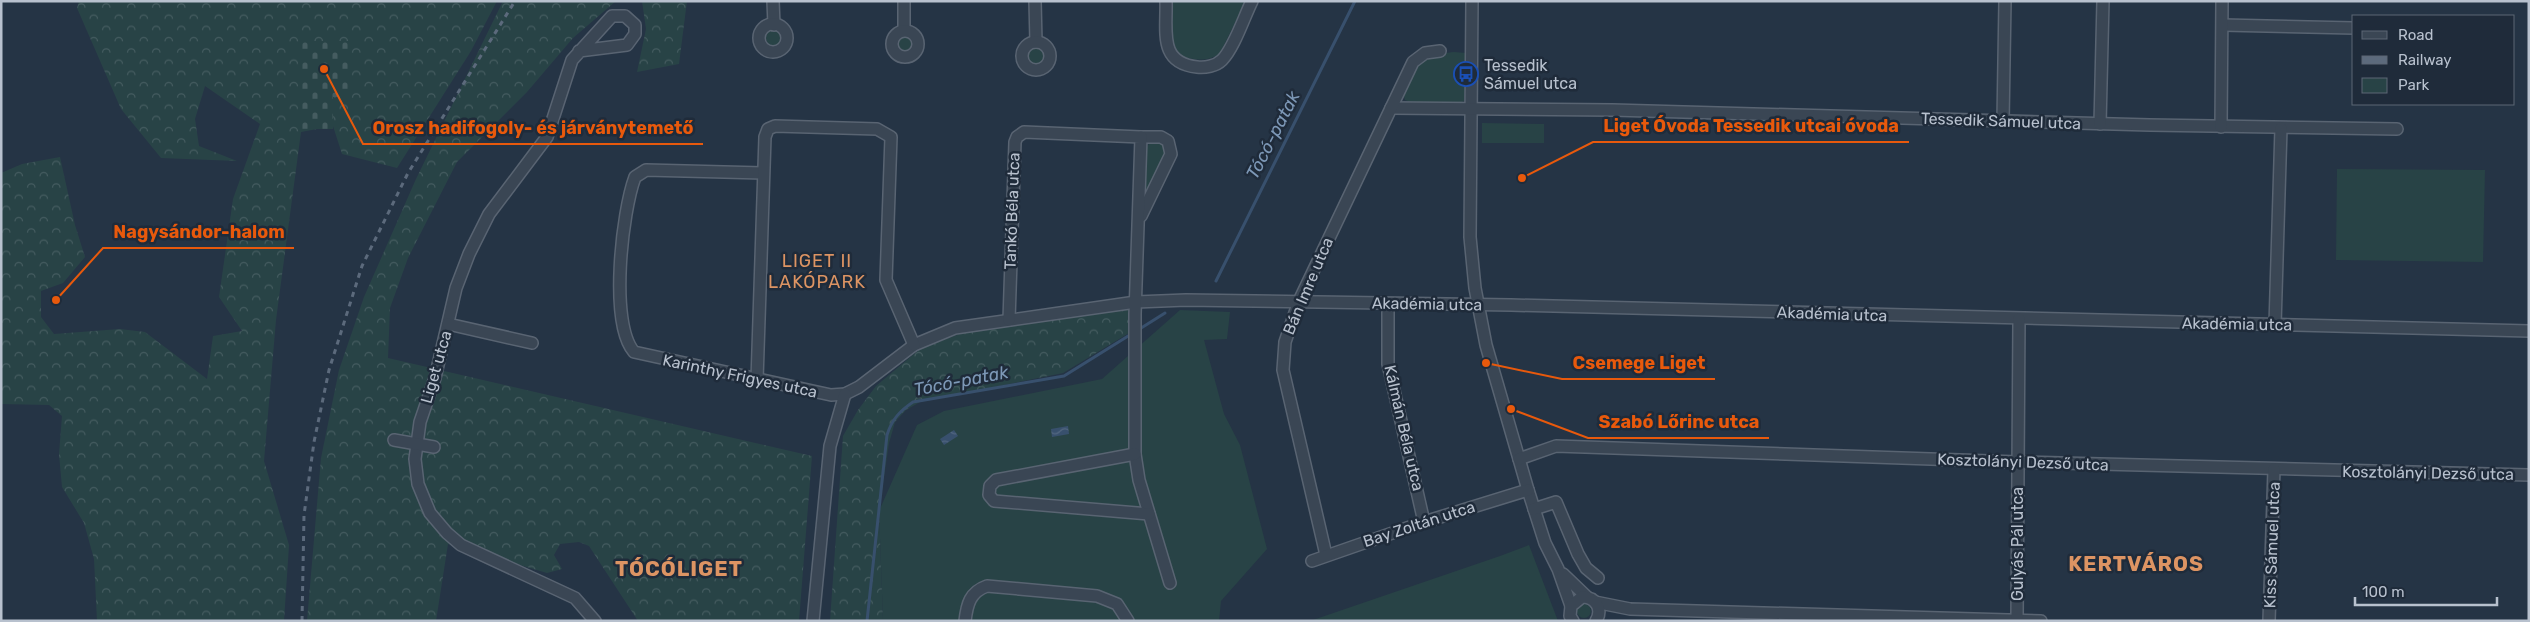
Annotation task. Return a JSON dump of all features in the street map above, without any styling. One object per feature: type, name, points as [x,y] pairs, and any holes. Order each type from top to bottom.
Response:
[{"type":"street","points":[[774,1],[774,25]]},
{"type":"street","points":[[904,1],[904,30]]},
{"type":"street","points":[[1035,1],[1036,42]]},
{"type":"street","points":[[1166,1],[1166,42],[1169,55],[1178,63],[1201,68],[1212,66],[1222,60],[1252,1]]},
{"type":"street","points":[[1472,1],[1470,237],[1477,305],[1486,345],[1528,490],[1545,543],[1558,569],[1571,606],[1570,616],[1573,621]]},
{"type":"street","points":[[2003,120],[2006,1]]},
{"type":"street","points":[[2100,124],[2103,1]]},
{"type":"street","points":[[2221,127],[2222,1]]},
{"type":"street","name":"Liget utca","points":[[579,51],[627,45],[635,34],[635,25],[626,16],[612,16],[579,51],[572,60],[547,137],[489,214],[469,254],[456,288],[437,371],[420,422],[416,443],[415,470],[418,484],[430,513],[447,533],[461,545],[575,598],[595,621]]},
{"type":"street","points":[[2223,26],[2352,28]]},
{"type":"street","name":"Bán Imre utca","points":[[1326,554],[1283,370],[1285,342],[1299,301],[1413,62],[1425,52],[1440,51]]},
{"type":"street","name":"Tessedik Sámuel utca","points":[[1391,108],[1622,110],[2221,127],[2396,129]]},
{"type":"street","points":[[757,380],[765,137],[768,129],[775,126],[878,129],[890,137],[886,280],[914,345]]},
{"type":"street","points":[[2275,325],[2281,128]]},
{"type":"street","name":"Tankó Béla utca","points":[[1009,320],[1015,142],[1017,137],[1024,132],[1161,137],[1168,141],[1171,154],[1138,221]]},
{"type":"street","name":"Tankó Béla utca","points":[[1141,137],[1135,318],[1135,454],[1139,480],[1170,583]]},
{"type":"street","name":"Karinthy Frigyes utca","points":[[763,173],[646,170],[635,177],[627,207],[620,267],[625,334],[629,346],[634,352],[757,380],[831,395],[845,394]]},
{"type":"street","name":"Akadémia utca","points":[[1136,302],[1299,301],[1388,305],[1477,305],[2529,331]]},
{"type":"street","points":[[813,621],[830,446],[845,394],[859,386],[914,345],[955,328],[1136,302]]},
{"type":"street","name":"Kálmán Béla utca","points":[[1388,305],[1388,364],[1424,522]]},
{"type":"street","name":"Gulyás Pál utca","points":[[2017,620],[2019,319]]},
{"type":"street","points":[[448,324],[532,343]]},
{"type":"street","points":[[394,440],[434,447]]},
{"type":"street","name":"Kosztolányi Dezső utca","points":[[1519,459],[1556,446],[2018,462],[2529,476]]},
{"type":"street","points":[[1135,454],[996,480],[990,486],[989,494],[994,501],[1149,514]]},
{"type":"street","name":"Kiss Sámuel utca","points":[[2269,621],[2274,469]]},
{"type":"street","name":"Bay Zoltán utca","points":[[1312,561],[1326,554],[1528,490]]},
{"type":"street","points":[[1534,509],[1556,502],[1578,554],[1586,568],[1598,578]]},
{"type":"street","points":[[1558,569],[1591,599],[1597,618],[1630,609]]},
{"type":"street","points":[[965,621],[969,601],[974,593],[987,586],[1097,596],[1117,604],[1128,621]]},
{"type":"street","points":[[1571,606],[1577,599],[1591,599],[1630,609],[2041,621]]},
{"type":"green space","points":[[79,1],[497,1],[471,51],[397,168],[342,154],[333,126],[301,132],[276,320],[264,461],[289,545],[284,621],[97,621],[94,559],[84,523],[62,487],[59,454],[62,416],[49,405],[1,404],[1,173],[22,164],[60,157],[75,225],[85,257],[63,283],[41,291],[41,317],[54,334],[120,329],[145,332],[207,379],[213,336],[242,331],[219,297],[233,199],[260,124],[205,86],[195,119],[199,146],[237,161],[161,158],[121,109],[77,8]]},
{"type":"green space","points":[[503,1],[616,1],[573,38],[527,92],[457,162],[408,258],[390,308],[388,358],[812,456],[799,621],[638,621],[589,546],[579,542],[560,544],[554,555],[562,569],[547,573],[448,544],[436,621],[307,621],[321,458],[339,370],[364,297],[416,179]]},
{"type":"green space","points":[[642,1],[687,1],[679,64],[637,72],[646,29]]},
{"type":"green space","points":[[1171,1],[1246,1],[1220,53],[1210,58],[1199,60],[1176,54],[1173,46]]},
{"type":"green space","points":[[774,30],[780,32],[782,38],[780,44],[774,46],[768,44],[766,38],[768,32]]},
{"type":"green space","points":[[905,35],[911,37],[913,43],[911,49],[905,51],[899,49],[897,43],[899,37]]},
{"type":"green space","points":[[299,41],[349,41],[348,97],[333,97],[333,129],[298,129]]},
{"type":"green space","points":[[1036,48],[1042,50],[1044,56],[1042,62],[1036,64],[1030,62],[1028,56],[1030,50]]},
{"type":"green space","points":[[1454,52],[1466,53],[1464,101],[1457,104],[1410,102],[1405,100],[1405,88],[1411,75],[1420,63],[1433,55]]},
{"type":"green space","points":[[1482,123],[1544,124],[1544,143],[1482,143]]},
{"type":"green space","points":[[1150,143],[1159,143],[1163,146],[1165,154],[1144,198],[1145,149]]},
{"type":"green space","points":[[2337,169],[2485,170],[2483,262],[2336,260]]},
{"type":"green space","points":[[1129,306],[1129,333],[1063,373],[920,402],[906,410],[895,422],[889,443],[879,511],[883,621],[830,621],[843,436],[858,410],[876,386],[920,349],[986,324]]},
{"type":"green space","points":[[1180,310],[1230,312],[1227,339],[1204,340],[1224,414],[1240,445],[1267,549],[1221,601],[1219,621],[883,621],[879,511],[917,425],[944,411],[1102,379]]},
{"type":"green space","points":[[1529,545],[1558,621],[1310,621],[1500,556]]},
{"type":"green space","points":[[1581,604],[1587,604],[1591,611],[1587,618],[1581,618],[1577,614],[1577,608]]},
{"type":"water","points":[[1068,426],[1069,434],[1052,437],[1051,429]]},
{"type":"water","points":[[954,430],[958,436],[944,445],[940,439]]},
{"type":"waterway","name":"Tócó-patak","points":[[1216,281],[1355,1]]},
{"type":"waterway","name":"Tócó-patak","points":[[1138,330],[1165,313]]},
{"type":"waterway","name":"Tócó-patak","points":[[867,621],[887,435],[891,424],[900,412],[913,402],[1064,376],[1133,333]]},
{"type":"railway","points":[[302,621],[304,515],[314,442],[329,370],[362,266],[408,173],[515,1]]},
{"type":"place","name":"Orosz hadifogoly- és járványtemető","points":[[324,69]]},
{"type":"place","name":"Tessedik Sámuel utca","points":[[1466,74]]},
{"type":"place","name":"Liget Óvoda Tessedik utcai óvoda","points":[[1522,178]]},
{"type":"place","name":"Nagysándor-halom","points":[[56,300]]},
{"type":"place","name":"Csemege Liget","points":[[1486,363]]},
{"type":"place","name":"Szabó Lőrinc utca","points":[[1511,409]]},
{"type":"district","name":"LIGET II LAKÓPARK","points":[[817,271]]},
{"type":"district","name":"KERTVÁROS","points":[[2136,563]]},
{"type":"district","name":"TÓCÓLIGET","points":[[679,568]]}]
